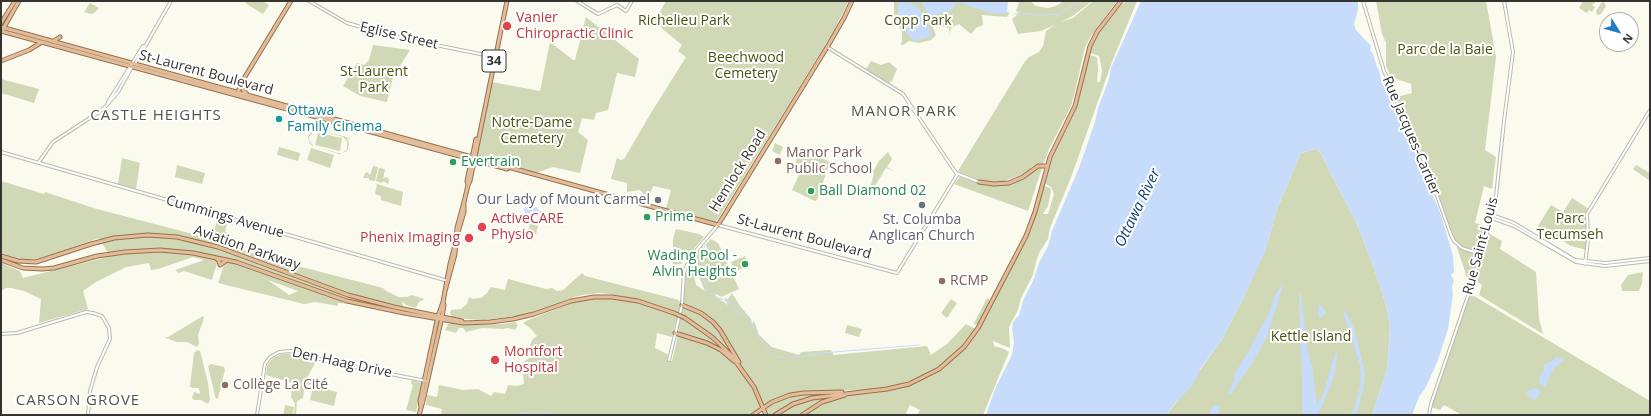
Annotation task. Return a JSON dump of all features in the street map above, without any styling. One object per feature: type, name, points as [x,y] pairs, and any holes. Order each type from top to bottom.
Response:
[{"type":"main road","points":[[1,20],[15,1]]},
{"type":"main road","points":[[2,31],[19,1]]},
{"type":"main road","points":[[238,94],[242,84],[291,1]]},
{"type":"main road","name":"34","points":[[419,415],[435,333],[440,318],[448,281],[453,248],[458,232],[457,228],[468,185],[506,1]]},
{"type":"main road","name":"Hemlock Road","points":[[718,225],[827,47],[852,1]]},
{"type":"main road","points":[[775,415],[793,404],[812,398],[891,389],[919,380],[940,368],[964,347],[978,328],[1026,236],[1035,212],[1046,166],[1075,106],[1090,46],[1097,32],[1121,1]]},
{"type":"main road","points":[[1,24],[5,15]]},
{"type":"main road","points":[[10,16],[7,26],[18,32]]},
{"type":"main road","name":"St-Laurent Boulevard","points":[[2,31],[18,32],[40,41],[52,41],[132,65],[718,225]]},
{"type":"main road","name":"St-Laurent Boulevard","points":[[2,31],[238,94],[248,95],[473,159]]},
{"type":"main road","points":[[52,41],[56,41],[60,37],[60,42],[62,45]]},
{"type":"main road","points":[[1,61],[36,46],[40,41]]},
{"type":"main road","points":[[231,91],[242,84]]},
{"type":"main road","points":[[242,84],[242,90],[248,95]]},
{"type":"main road","points":[[979,182],[994,184],[1009,183],[1023,177],[1038,166],[1046,166]]},
{"type":"main road","name":"Aviation Parkway","points":[[1,256],[18,261],[36,262],[90,244],[114,238],[143,235],[173,237],[218,247],[348,295],[431,314],[440,318]]},
{"type":"main road","name":"Aviation Parkway","points":[[1,260],[21,267],[39,269],[52,268],[102,255],[138,251],[176,251],[230,260],[347,301],[427,317],[484,323],[506,321],[525,317],[571,301],[594,296],[638,301],[685,318],[700,327],[720,344],[745,372],[758,394],[766,415]]},
{"type":"main road","points":[[213,256],[218,260],[220,265],[224,261],[230,260]]},
{"type":"main road","points":[[347,301],[348,295]]},
{"type":"main road","points":[[682,305],[703,314],[714,323],[745,372]]},
{"type":"main road","points":[[431,314],[436,314],[442,309],[449,319],[443,322],[439,329]]},
{"type":"main road","points":[[427,317],[434,321],[435,333]]},
{"type":"main road","name":"34","points":[[426,381],[439,329],[440,318]]},
{"type":"main road","points":[[675,333],[698,339],[717,348],[730,357],[745,372]]},
{"type":"main road","points":[[753,415],[781,398],[799,393],[858,392]]},
{"type":"main road","points":[[802,415],[827,400],[858,392]]},
{"type":"street","points":[[38,163],[53,142],[99,112],[107,105],[171,1]]},
{"type":"street","name":"Eglise Street","points":[[309,1],[347,23],[402,38],[495,57]]},
{"type":"street","points":[[577,1],[598,14],[617,6],[626,11],[632,1]]},
{"type":"street","name":"Rue Jacques-Cartier","points":[[1363,1],[1384,71],[1418,151],[1425,162],[1451,235],[1454,241],[1462,248],[1480,254]]},
{"type":"street","name":"Rue Saint-Louis","points":[[1429,415],[1431,404],[1467,300],[1492,216],[1513,52],[1504,1]]},
{"type":"street","points":[[827,47],[903,94],[957,175],[979,182]]},
{"type":"street","points":[[1585,262],[1588,240],[1587,214],[1650,110]]},
{"type":"street","name":"Cummings Avenue","points":[[1,152],[448,281]]},
{"type":"street","name":"St-Laurent Boulevard","points":[[718,225],[897,273],[957,175]]},
{"type":"street","points":[[1492,216],[1522,229],[1573,259],[1605,266],[1650,261]]},
{"type":"street","name":"Hemlock Road","points":[[669,360],[682,305],[684,273],[686,267],[694,253],[718,225]]},
{"type":"street","points":[[1585,262],[1606,263],[1650,258]]},
{"type":"street","points":[[1,334],[17,333],[86,312],[93,312],[102,316],[109,328],[110,339],[96,367],[90,391],[88,415]]},
{"type":"street","name":"Den Haag Drive","points":[[258,415],[265,364],[271,356],[281,351],[291,351],[334,362],[426,381]]},
{"type":"green space","points":[[246,1],[263,1],[269,5],[263,14],[245,3]]},
{"type":"green space","name":"Beechwood Cemetery","points":[[666,1],[849,1],[832,34],[716,222],[666,208],[671,190],[653,186],[649,199],[640,190],[627,192],[627,183],[611,179],[617,158],[621,160],[624,159],[686,57],[678,51],[682,45],[654,22]]},
{"type":"green space","name":"Copp Park","points":[[894,1],[923,1],[922,3],[944,13],[957,1],[997,12],[1008,12],[1009,14],[1007,17],[982,15],[983,25],[976,28],[971,34],[959,24],[951,28],[949,34],[949,28],[935,25],[933,28],[936,35],[931,40],[919,43],[909,41],[903,45],[900,44],[902,42],[902,33],[894,20]]},
{"type":"green space","points":[[1015,1],[1030,1],[1036,6],[1048,8],[1056,6],[1064,1],[1092,1],[1074,15],[1061,22],[1073,18],[1093,1],[1117,1],[1091,36],[1085,47],[1071,106],[1049,149],[1043,165],[1034,165],[1024,174],[999,183],[979,181],[960,175],[958,171],[1024,63],[1029,57],[1039,52],[1043,46],[1046,31],[1055,25],[1041,31],[1018,34],[1012,19],[1019,13],[1016,11],[1019,3]]},
{"type":"green space","points":[[1128,1],[1137,1],[1112,62],[1070,180],[1050,228],[1048,239],[1039,253],[1033,275],[1021,298],[1018,310],[1009,327],[1010,348],[993,341],[994,346],[1009,352],[983,415],[917,415],[920,410],[910,405],[905,415],[803,415],[818,404],[845,396],[891,390],[913,384],[943,369],[965,348],[972,339],[1026,237],[1044,186],[1050,188],[1051,190],[1048,206],[1043,214],[1048,214],[1054,194],[1051,187],[1044,183],[1047,167],[1076,107],[1086,61],[1089,55],[1097,57],[1097,82],[1100,82],[1102,70],[1099,56],[1090,53],[1090,51],[1099,33],[1122,4]]},
{"type":"green space","name":"Parc de la Baie","points":[[1376,1],[1486,1],[1496,57],[1485,150],[1496,157],[1492,189],[1484,186],[1475,223],[1485,226],[1470,287],[1453,235],[1426,162],[1396,97],[1412,93],[1411,84],[1391,77],[1386,66],[1386,43],[1382,34]]},
{"type":"green space","points":[[1583,1],[1597,1],[1592,5],[1595,7],[1592,12],[1589,10],[1587,13],[1579,8]]},
{"type":"green space","points":[[1604,2],[1606,6],[1602,12],[1599,12],[1599,14],[1597,15],[1596,11],[1601,3]]},
{"type":"green space","points":[[90,3],[99,8],[91,14],[84,12]]},
{"type":"green space","name":"Notre-Dame Cemetery","points":[[586,17],[639,59],[635,77],[617,73],[608,110],[596,113],[594,120],[582,118],[578,132],[588,140],[580,173],[553,167],[536,173],[477,156],[492,82],[540,91],[550,42],[575,60]]},
{"type":"green space","name":"St-Laurent Park","points":[[373,45],[410,50],[393,77],[387,102],[360,96],[343,86],[357,63],[364,65],[369,60]]},
{"type":"green space","points":[[871,61],[881,65],[889,62],[897,69],[892,81],[889,83],[866,69]]},
{"type":"green space","points":[[1,79],[39,89],[34,103],[1,93]]},
{"type":"green space","points":[[316,129],[350,138],[347,138],[349,144],[347,151],[342,153],[347,149],[347,141],[343,137],[319,130],[314,131],[309,137],[310,142],[314,146],[311,145],[309,142],[308,136]]},
{"type":"green space","points":[[318,133],[342,138],[340,151],[315,145]]},
{"type":"green space","points":[[775,143],[783,147],[780,155],[772,151]]},
{"type":"green space","points":[[279,147],[300,153],[298,161],[277,155]]},
{"type":"green space","points":[[311,148],[334,155],[330,168],[307,160]]},
{"type":"green space","name":"Kettle Island","points":[[1316,149],[1321,153],[1357,224],[1373,265],[1387,308],[1390,327],[1387,369],[1372,415],[1167,415],[1221,341],[1243,299],[1268,241],[1277,209],[1301,153]]},
{"type":"green space","points":[[801,150],[830,162],[817,200],[815,201],[792,190],[799,175],[792,171]]},
{"type":"green space","points":[[888,152],[892,159],[887,167],[894,171],[886,168],[868,197],[863,192],[870,190],[874,172],[867,168],[874,170],[879,161]]},
{"type":"green space","points":[[122,158],[140,163],[136,189],[118,184]]},
{"type":"green space","points":[[177,165],[205,173],[202,184],[175,177]]},
{"type":"green space","points":[[1636,165],[1650,173],[1650,181],[1633,169]]},
{"type":"green space","points":[[373,166],[378,167],[375,181],[369,180],[369,178],[363,178],[367,172],[370,175]]},
{"type":"green space","points":[[379,168],[385,169],[383,179],[386,177],[388,178],[388,184],[383,181],[382,183],[376,181]]},
{"type":"green space","points":[[1038,168],[1042,168],[1028,211],[954,184],[960,177],[986,185],[1009,184],[1024,178]]},
{"type":"green space","points":[[1,181],[44,194],[45,192],[97,209],[212,239],[218,218],[228,220],[225,232],[228,233],[224,244],[282,262],[383,288],[399,297],[407,297],[412,295],[424,299],[419,302],[416,308],[406,305],[402,301],[402,311],[351,300],[349,304],[338,303],[338,306],[315,302],[304,304],[218,283],[224,265],[217,263],[212,280],[184,271],[179,273],[175,270],[204,260],[193,257],[158,269],[151,270],[149,263],[126,267],[96,282],[83,291],[88,309],[39,323],[41,299],[24,291],[11,288],[6,288],[1,291],[1,263],[20,271],[23,278],[107,257],[108,253],[99,238],[36,259],[24,260],[1,253]],"holes":[[[268,280],[298,291],[289,295]]]},
{"type":"green space","points":[[377,184],[403,192],[401,206],[381,200],[381,196],[375,194]]},
{"type":"green space","name":"Parc Tecumseh","points":[[1572,198],[1589,209],[1586,218],[1588,240],[1587,250],[1571,246],[1538,226],[1551,205],[1563,212]]},
{"type":"green space","points":[[530,224],[538,226],[536,234],[528,232]]},
{"type":"green space","points":[[676,229],[699,234],[704,237],[681,264],[673,265],[673,239]]},
{"type":"green space","points":[[1488,233],[1502,241],[1500,249],[1536,272],[1539,319],[1543,334],[1479,295],[1482,285],[1475,281]]},
{"type":"green space","points":[[711,239],[718,243],[739,289],[721,297],[716,294],[715,296],[728,305],[724,298],[728,299],[732,293],[740,306],[751,319],[752,324],[754,321],[759,335],[772,347],[799,355],[801,352],[830,350],[833,352],[833,355],[927,346],[931,355],[947,344],[966,324],[976,329],[959,351],[939,367],[923,376],[895,386],[880,389],[792,393],[773,400],[752,415],[441,415],[442,409],[426,405],[427,395],[437,397],[439,385],[463,390],[478,389],[491,396],[494,392],[505,394],[508,385],[516,386],[524,384],[522,363],[532,356],[529,350],[532,340],[537,336],[523,323],[574,302],[588,299],[617,299],[615,295],[599,293],[574,297],[548,308],[524,315],[483,320],[452,318],[450,313],[451,310],[461,309],[467,304],[469,297],[472,299],[481,298],[491,287],[505,290],[508,279],[546,289],[552,288],[557,291],[563,290],[582,273],[585,276],[679,300],[678,302],[680,301],[688,267],[693,257],[703,245],[702,256],[705,248],[707,249],[706,244]],"holes":[[[700,266],[701,273],[699,277],[705,291],[696,285],[694,275]],[[676,321],[679,331],[672,361],[668,360],[669,355],[655,348],[657,333],[672,337]]]},
{"type":"green space","points":[[745,256],[749,266],[735,271],[731,262]]},
{"type":"green space","points":[[1643,272],[1642,283],[1639,291],[1622,291],[1621,285],[1628,275]]},
{"type":"green space","points":[[1469,293],[1650,401],[1650,415],[1462,415],[1444,405],[1440,410],[1430,407]]},
{"type":"green space","points":[[987,298],[990,302],[978,324],[975,325],[974,323]]},
{"type":"green space","points":[[951,299],[957,303],[947,318],[941,313]]},
{"type":"green space","points":[[203,316],[204,318],[198,335],[199,344],[197,347],[187,342],[177,342],[165,337],[168,337]]},
{"type":"green space","points":[[515,322],[518,325],[515,330],[508,328],[482,328],[466,332],[463,328],[459,328],[456,333],[445,330],[448,324],[451,323],[473,325]]},
{"type":"green space","points":[[847,325],[862,329],[859,337],[845,333]]},
{"type":"green space","points":[[197,350],[200,351],[208,383],[210,400],[208,404],[201,400],[194,400],[192,398],[194,392],[200,394],[199,388],[192,388],[190,386],[194,353]]},
{"type":"green space","points":[[281,354],[289,354],[316,361],[307,378],[328,384],[327,386],[315,383],[307,385],[304,390],[303,398],[297,401],[296,415],[294,415],[295,404],[291,397],[292,383],[266,375],[267,366],[273,358]]},
{"type":"green space","points":[[211,364],[224,367],[225,370],[218,398],[216,399],[208,366]]},
{"type":"green space","points":[[412,380],[422,383],[416,412],[406,410],[413,385],[411,384]]},
{"type":"green space","points":[[313,386],[337,392],[334,406],[310,400]]},
{"type":"green space","points":[[799,393],[833,393],[804,399],[773,415],[769,415],[765,407]]},
{"type":"green space","points":[[840,395],[822,401],[800,415],[778,415],[797,404],[817,398]]},
{"type":"green space","points":[[285,405],[294,407],[293,415],[283,415]]},
{"type":"water","points":[[908,1],[919,8],[932,34],[929,38],[924,38],[917,41],[913,40],[904,30],[903,24],[898,19],[898,6],[899,2]]},
{"type":"water","points":[[923,1],[1008,1],[1007,13],[995,14],[957,2],[952,10],[932,16],[925,10],[922,3]]},
{"type":"water","name":"Ottawa River","points":[[1141,1],[1358,1],[1358,10],[1354,24],[1356,30],[1371,46],[1370,50],[1379,70],[1382,84],[1390,94],[1441,215],[1453,256],[1454,272],[1451,275],[1454,281],[1452,286],[1453,294],[1448,329],[1438,360],[1426,387],[1419,397],[1412,415],[1372,415],[1387,369],[1390,327],[1387,308],[1373,265],[1357,224],[1321,153],[1316,149],[1301,153],[1277,209],[1265,252],[1243,299],[1221,341],[1200,369],[1199,374],[1191,387],[1176,402],[1167,415],[986,415],[995,389],[1012,355],[1014,342],[1012,328],[1013,322],[1019,315],[1024,298],[1048,246],[1052,231],[1079,168],[1109,79],[1111,68]]},
{"type":"water","points":[[526,207],[532,210],[535,207],[544,212],[546,215],[543,220],[538,221],[536,224],[530,219],[525,223],[520,217],[522,214],[525,214],[524,209]],"holes":[[[532,211],[538,212],[539,218],[535,221],[529,216],[529,213]]]},
{"type":"water","points":[[1284,282],[1267,337],[1253,362],[1231,394],[1228,392],[1234,381],[1234,375],[1267,318],[1275,295]]},
{"type":"water","points":[[1299,294],[1301,295],[1307,348],[1312,366],[1317,404],[1323,395],[1336,351],[1337,355],[1335,372],[1318,415],[1302,415]]},
{"type":"water","points":[[1319,303],[1327,313],[1322,316],[1320,321],[1318,311]]},
{"type":"water","points":[[1345,311],[1354,328],[1365,374],[1363,391],[1356,415],[1351,415],[1355,407],[1361,383],[1360,365],[1343,312]]},
{"type":"water","points":[[1556,356],[1564,360],[1554,368],[1545,387],[1539,383],[1540,374],[1544,370],[1544,365],[1555,359]]},
{"type":"water","points":[[1537,388],[1541,392],[1535,401],[1526,394],[1530,389]]},
{"type":"water","points":[[1214,406],[1219,406],[1220,410],[1217,415],[1208,415]]},
{"type":"waterway","points":[[1014,14],[1059,14],[1079,1]]},
{"type":"waterway","points":[[705,245],[702,261],[702,274],[707,290],[711,294],[732,304],[740,315],[745,313],[762,342],[775,356],[793,358],[822,353],[919,345]]},
{"type":"waterway","points":[[519,415],[523,412],[535,415]]},
{"type":"waterway","points":[[536,415],[547,413],[553,415]]},
{"type":"place","name":"Vanier Chiropractic Clinic","points":[[507,26]]},
{"type":"place","name":"Ottawa Family Cinema","points":[[279,119]]},
{"type":"place","name":"Manor Park Public School","points":[[778,161]]},
{"type":"place","name":"Evertrain","points":[[453,162]]},
{"type":"place","name":"Ball Diamond 02","points":[[811,191]]},
{"type":"place","name":"Our Lady of Mount Carmel","points":[[658,200]]},
{"type":"place","name":"St. Columba Anglican Church","points":[[922,205]]},
{"type":"place","name":"Prime","points":[[647,217]]},
{"type":"place","name":"ActiveCARE Physio","points":[[482,227]]},
{"type":"place","name":"Phenix Imaging","points":[[469,238]]},
{"type":"place","name":"Wading Pool - Alvin Heights","points":[[745,264]]},
{"type":"place","name":"RCMP","points":[[942,281]]},
{"type":"place","name":"Montfort Hospital","points":[[495,360]]},
{"type":"place","name":"Collège La Cité","points":[[225,385]]},
{"type":"district","name":"MANOR PARK","points":[[904,112]]},
{"type":"district","name":"CASTLE HEIGHTS","points":[[156,116]]},
{"type":"district","name":"CARSON GROVE","points":[[78,401]]},
{"type":"park label","name":"Richelieu Park","points":[[684,21]]}]
